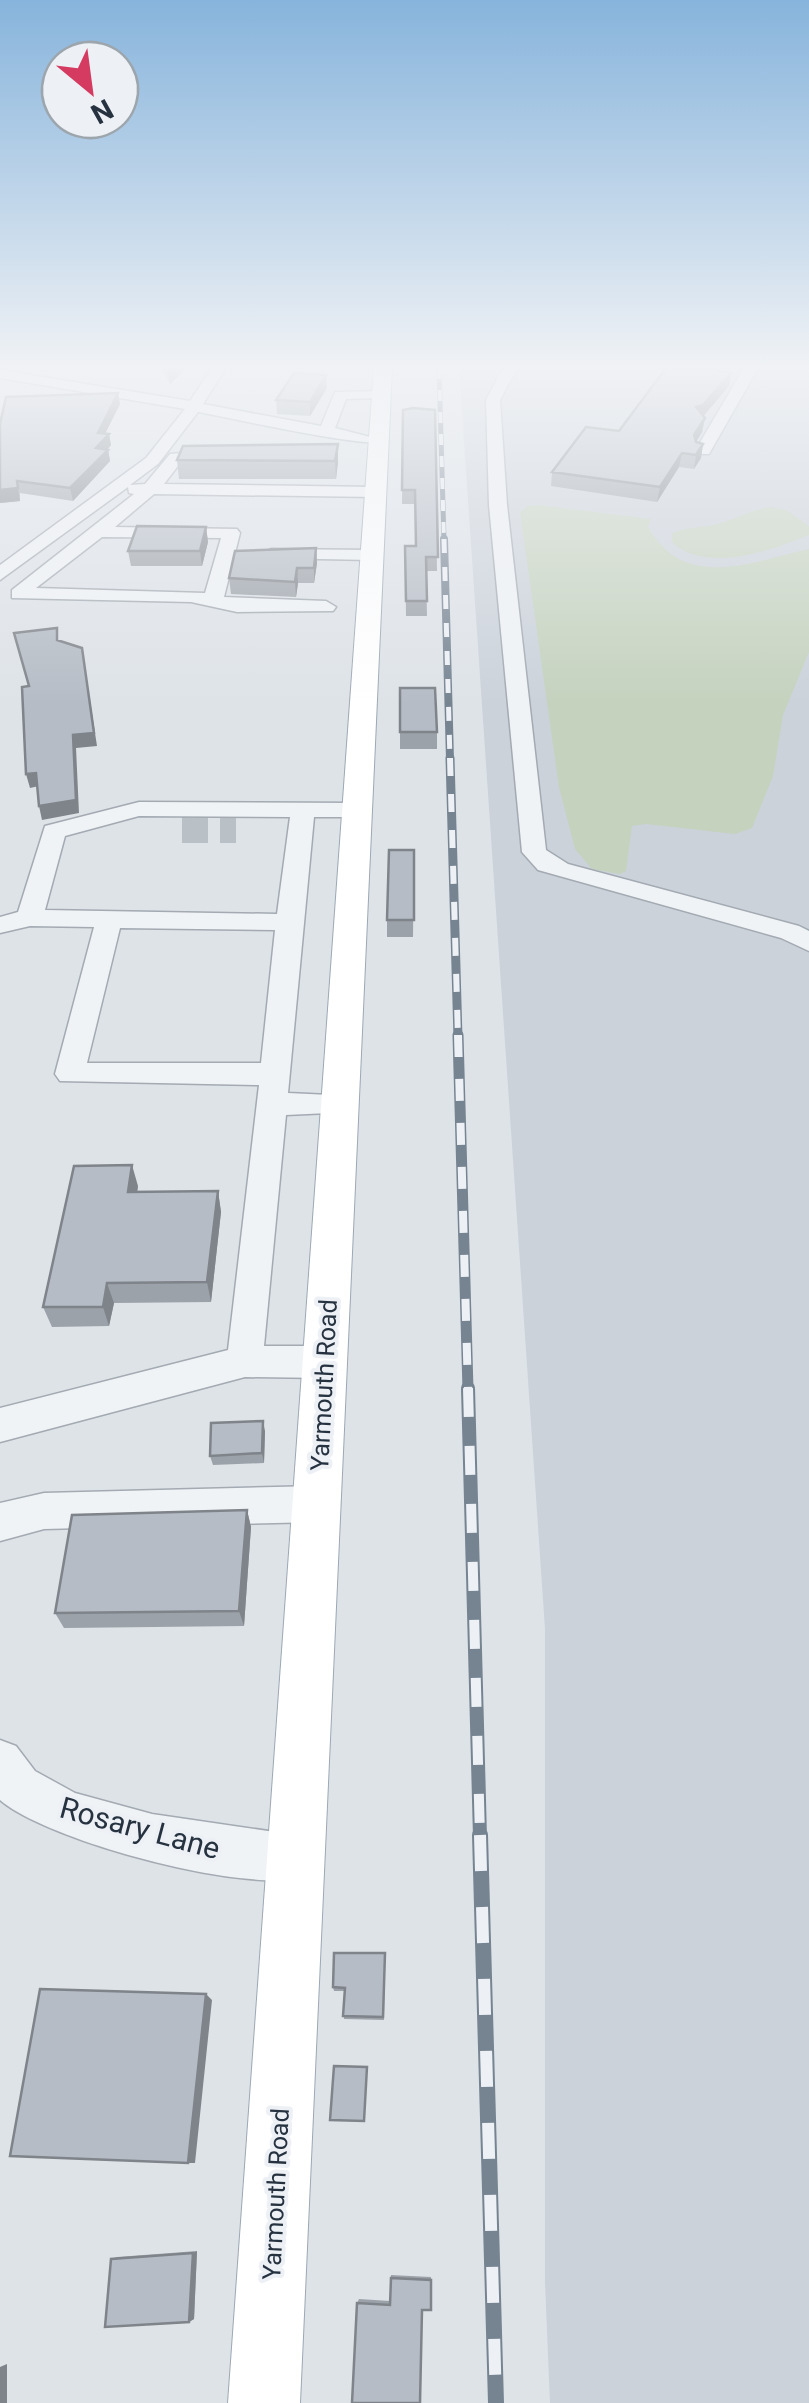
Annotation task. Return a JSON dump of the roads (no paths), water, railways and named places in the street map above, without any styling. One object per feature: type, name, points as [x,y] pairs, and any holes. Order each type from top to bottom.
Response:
[{"type":"main road","name":"Yarmouth Road","points":[[264,2403],[372,555],[352,486],[355,480]]},
{"type":"street","points":[[4,567],[125,480]]},
{"type":"street","points":[[159,480],[20,594],[191,596],[237,606],[326,607]]},
{"type":"street","points":[[497,480],[534,852],[559,869],[790,932],[809,942]]},
{"type":"street","points":[[117,486],[147,491],[352,486]]},
{"type":"street","points":[[94,532],[232,533],[217,593],[208,600]]},
{"type":"street","points":[[226,554],[372,555]]},
{"type":"street","points":[[4,567],[48,568]]},
{"type":"street","points":[[30,918],[54,831],[139,809],[302,820]]},
{"type":"street","points":[[236,830],[358,810]]},
{"type":"street","points":[[118,814],[159,830],[182,830]]},
{"type":"street","points":[[245,1361],[302,820]]},
{"type":"street","points":[[0,926],[30,918],[289,922]]},
{"type":"street","points":[[108,919],[70,1074],[272,1089],[340,1104]]},
{"type":"street","points":[[0,1425],[245,1361],[326,1362]]},
{"type":"street","points":[[0,1522],[44,1510],[318,1504]]},
{"type":"street","name":"Rosary Lane","points":[[0,1762],[20,1787],[64,1811],[200,1848],[296,1858]]},
{"type":"tunnel","points":[[182,830],[236,830]]},
{"type":"railway","points":[[442,480],[444,541]]},
{"type":"railway","points":[[444,539],[450,760]]},
{"type":"railway","points":[[450,758],[458,1038]]},
{"type":"railway","points":[[458,1035],[468,1390]]},
{"type":"railway","points":[[468,1388],[480,1837]]},
{"type":"railway","points":[[480,1835],[496,2403]]}]
